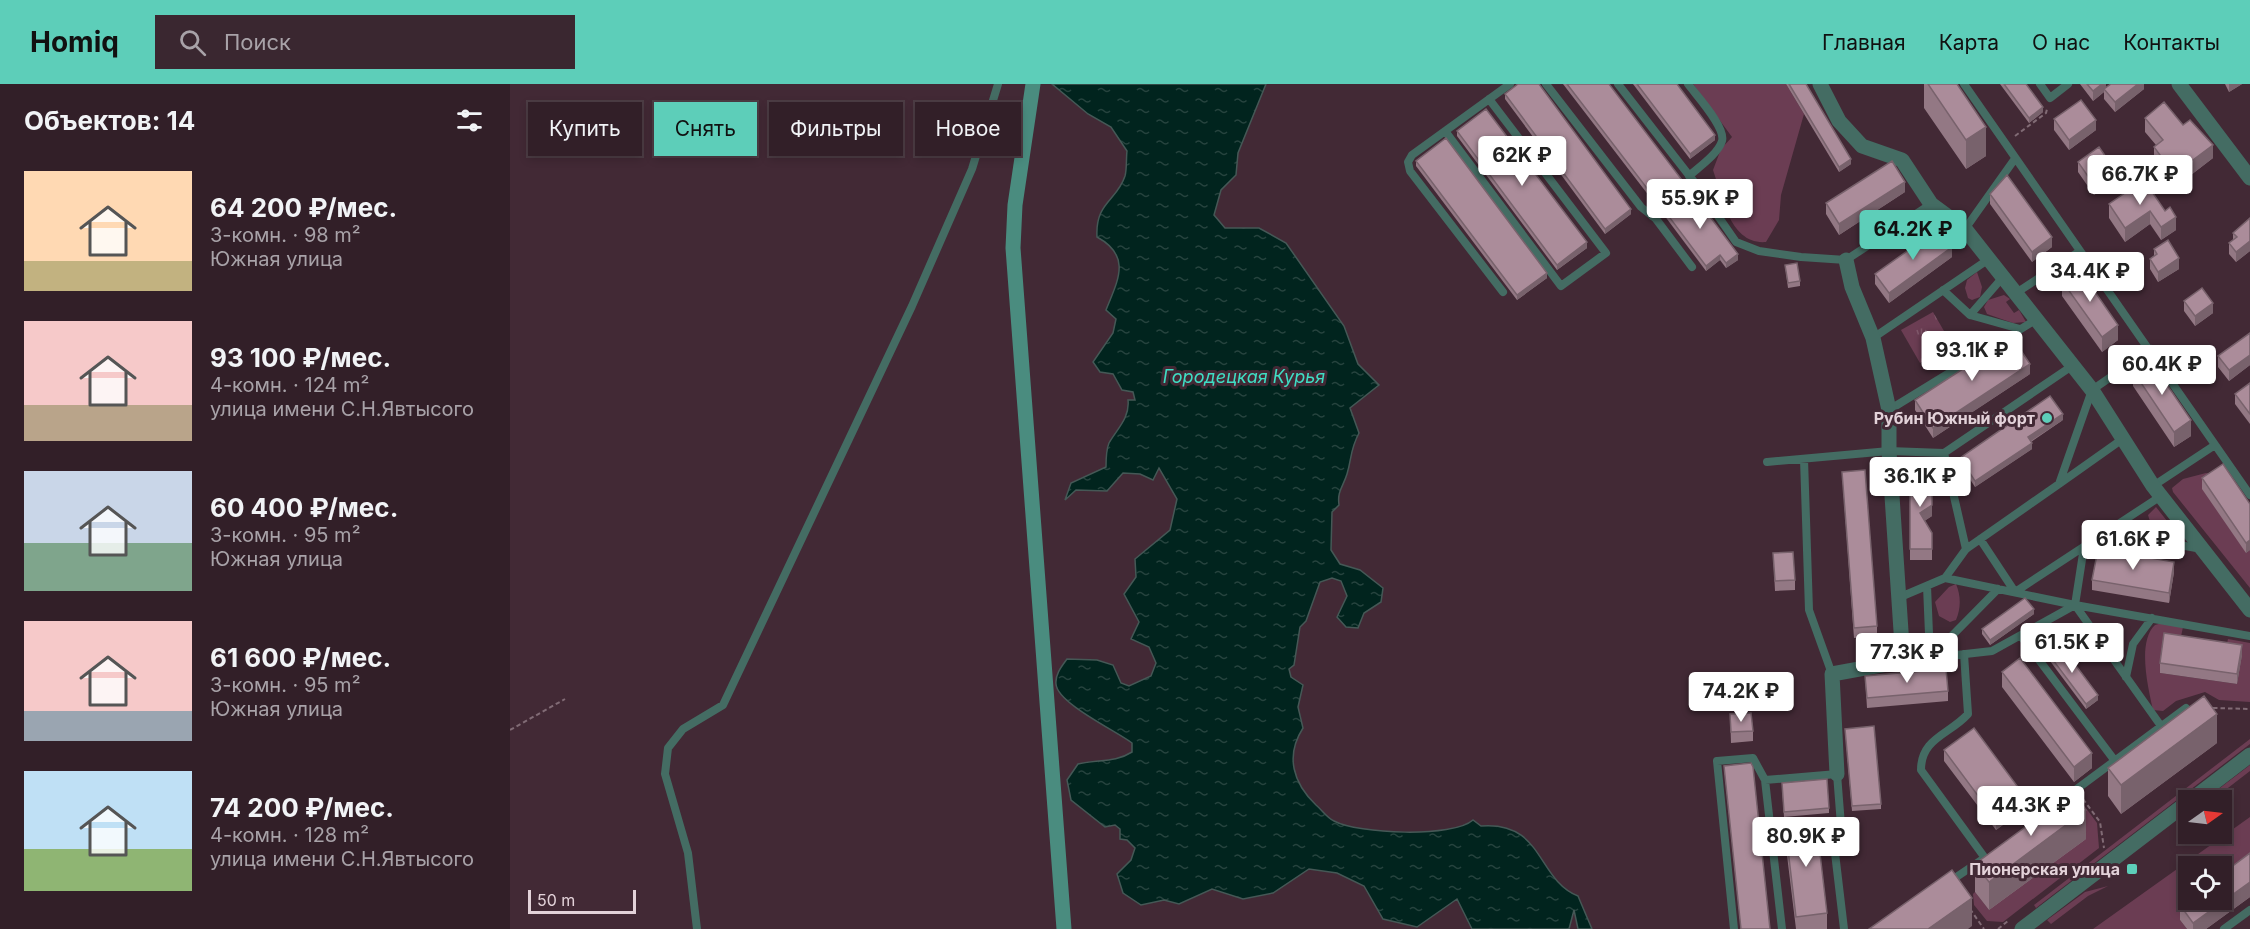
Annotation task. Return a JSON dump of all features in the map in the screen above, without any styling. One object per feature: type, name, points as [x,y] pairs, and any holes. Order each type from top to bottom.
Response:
[{"type":"main road","points":[[1033,84],[1015,205],[1013,248],[1064,929]]},
{"type":"street","points":[[1820,84],[1839,122],[1862,146],[1902,160],[1931,204],[1965,229],[2092,390],[2157,491],[2250,610]]},
{"type":"street","points":[[2180,84],[2250,178]]},
{"type":"street","points":[[1837,774],[1832,674],[1903,661],[1889,451],[1889,410],[1873,338],[1852,287],[1846,260]]},
{"type":"street","points":[[2204,790],[2250,755]]},
{"type":"street","points":[[2025,928],[2178,810]]},
{"type":"lane","points":[[698,929],[688,853],[665,774],[668,748],[683,729],[723,705],[912,306],[972,170],[998,84]]},
{"type":"lane","points":[[1503,292],[1410,171],[1408,162],[1412,155],[1509,84]]},
{"type":"lane","points":[[1546,84],[1641,207],[1652,216],[1692,267]]},
{"type":"lane","points":[[1618,84],[1692,180],[1736,242],[1759,251],[1846,260],[1931,204]]},
{"type":"lane","points":[[1652,216],[1692,180],[1722,140],[1721,129],[1688,84]]},
{"type":"lane","points":[[1964,84],[2014,160],[2151,349],[2250,495]]},
{"type":"lane","points":[[2040,84],[2050,98],[2068,84]]},
{"type":"lane","points":[[1444,131],[1561,286],[1606,253],[1489,99]]},
{"type":"lane","points":[[1965,229],[2014,160]]},
{"type":"lane","points":[[2016,293],[2080,251]]},
{"type":"lane","points":[[1873,338],[1989,259]]},
{"type":"lane","points":[[1970,315],[2003,277]]},
{"type":"lane","points":[[1943,290],[1970,315],[2020,329]]},
{"type":"lane","points":[[1889,410],[2037,319]]},
{"type":"lane","points":[[2059,484],[2092,390],[2151,349]]},
{"type":"lane","points":[[1767,462],[1889,451],[1944,453],[2072,366]]},
{"type":"lane","points":[[1898,598],[1945,578],[1966,549],[2124,438]]},
{"type":"lane","points":[[2015,592],[2106,532],[2215,445]]},
{"type":"lane","points":[[1944,453],[1966,549]]},
{"type":"lane","points":[[1804,459],[1809,610],[1832,674]]},
{"type":"lane","points":[[2106,532],[2202,549]]},
{"type":"lane","points":[[1980,539],[2015,592]]},
{"type":"lane","points":[[2084,547],[2075,605],[2161,726]]},
{"type":"lane","points":[[1945,578],[2075,605],[2250,636]]},
{"type":"lane","points":[[1927,586],[1930,658]]},
{"type":"lane","points":[[1930,658],[1998,588]]},
{"type":"lane","points":[[1903,661],[1992,651],[2075,605]]},
{"type":"lane","points":[[2126,677],[2133,644],[2152,618]]},
{"type":"lane","points":[[2021,636],[2115,761]]},
{"type":"lane","points":[[1964,654],[1968,714],[1958,725],[1926,746],[1921,759],[1921,770],[1985,858]]},
{"type":"lane","points":[[2058,803],[2186,708]]},
{"type":"lane","points":[[1734,929],[1717,761],[1753,758],[1765,780],[1782,929]]},
{"type":"lane","points":[[1765,780],[1837,774],[1842,838],[1835,853],[1844,929]]},
{"type":"lane","points":[[1770,827],[1841,821]]},
{"type":"lane","points":[[1942,886],[1997,849]]},
{"type":"lane","points":[[2224,929],[2250,910]]},
{"type":"path","points":[[2003,144],[2046,113],[2050,98]]},
{"type":"path","points":[[510,730],[565,699]]},
{"type":"path","points":[[2186,708],[2250,709]]},
{"type":"path","points":[[2076,790],[2100,822],[2104,848]]},
{"type":"path","points":[[1966,902],[1984,929]]},
{"type":"path","points":[[2002,925],[2006,929]]},
{"type":"green space","points":[[1693,84],[1786,84],[1804,114],[1781,195],[1779,220],[1766,242],[1754,241],[1744,236],[1729,217],[1713,170],[1721,149],[1732,137]]},
{"type":"green space","points":[[1977,272],[1982,287],[1980,297],[1972,300],[1968,298],[1965,288],[1967,280]]},
{"type":"green space","points":[[2004,295],[2010,299],[2006,302],[2014,313],[2019,310],[2026,322],[2013,323],[1987,314],[1984,307],[1988,300]]},
{"type":"green space","points":[[1933,312],[1952,345],[1920,363],[1901,330]]},
{"type":"green space","points":[[2206,473],[2223,475],[2246,553],[2250,550],[2250,588],[2173,492],[2172,488],[2183,479]]},
{"type":"green space","points":[[2156,507],[2171,526],[2167,533],[2152,528],[2148,515]]},
{"type":"green space","points":[[1956,584],[1960,598],[1959,611],[1956,620],[1950,622],[1939,616],[1935,602],[1949,587]]},
{"type":"green space","points":[[2162,623],[2183,627],[2179,646],[2160,673],[2237,684],[2242,655],[2225,652],[2228,639],[2250,643],[2250,702],[2219,700],[2205,692],[2176,701],[2163,711],[2153,710],[2145,665],[2146,642],[2155,625]]},
{"type":"green space","points":[[2250,739],[2250,744],[2190,790],[2184,790]]},
{"type":"green space","points":[[2250,765],[2250,771],[2225,790],[2217,790]]},
{"type":"green space","points":[[2178,794],[2178,799],[2036,908],[2034,905]]},
{"type":"green space","points":[[2080,800],[2097,823],[2099,848],[2003,922],[1987,921],[1974,905],[1973,894],[1975,892],[1989,910],[2068,810]]},
{"type":"green space","points":[[2250,817],[2250,869],[2232,882],[2232,856],[2195,856],[2212,844],[2232,844],[2232,830]]},
{"type":"green space","points":[[2178,868],[2178,910],[2194,910],[2180,920],[2187,929],[2093,929]]},
{"type":"green space","points":[[2108,886],[2088,896],[2051,924],[2047,920],[2085,892]]},
{"type":"water","name":"Городецкая Курья","points":[[1052,84],[1266,84],[1238,153],[1236,175],[1221,190],[1214,215],[1225,228],[1259,228],[1286,243],[1344,326],[1358,364],[1379,385],[1350,408],[1359,433],[1340,492],[1339,505],[1332,512],[1331,550],[1340,564],[1360,570],[1383,588],[1381,602],[1364,613],[1358,628],[1346,627],[1337,617],[1347,596],[1341,581],[1332,578],[1320,582],[1306,621],[1300,627],[1294,665],[1289,669],[1291,677],[1303,685],[1298,707],[1303,728],[1297,738],[1293,759],[1297,778],[1308,797],[1327,816],[1346,825],[1383,831],[1427,832],[1462,826],[1473,820],[1481,826],[1502,827],[1517,832],[1528,841],[1564,888],[1578,896],[1592,929],[1578,929],[1574,910],[1569,929],[1472,929],[1457,899],[1417,927],[1383,919],[1364,886],[1337,873],[1309,869],[1273,893],[1243,899],[1212,889],[1179,904],[1164,900],[1141,905],[1123,893],[1117,874],[1131,860],[1135,848],[1127,840],[1120,839],[1120,829],[1115,825],[1105,827],[1071,800],[1067,780],[1078,764],[1126,755],[1132,752],[1132,743],[1066,700],[1059,691],[1056,680],[1059,670],[1067,659],[1097,660],[1113,665],[1121,683],[1129,686],[1151,676],[1156,663],[1149,647],[1131,639],[1139,622],[1124,594],[1136,577],[1135,559],[1170,530],[1177,499],[1159,468],[1153,480],[1140,474],[1123,473],[1107,491],[1076,490],[1065,500],[1071,483],[1106,467],[1109,443],[1125,418],[1128,400],[1135,400],[1133,392],[1122,390],[1113,374],[1100,372],[1093,362],[1113,333],[1116,319],[1106,310],[1115,289],[1119,269],[1115,252],[1097,237],[1097,225],[1103,209],[1125,176],[1127,151],[1111,127],[1088,114]]},
{"type":"building","points":[[1518,84],[1539,84],[1631,209],[1605,229],[1505,94]]},
{"type":"building","points":[[1567,84],[1609,84],[1682,180],[1656,200]]},
{"type":"building","points":[[1637,84],[1677,84],[1715,135],[1690,154]]},
{"type":"building","points":[[1789,84],[1806,84],[1851,159],[1839,167]]},
{"type":"building","points":[[1928,84],[1957,84],[1986,127],[1966,140]]},
{"type":"building","points":[[2004,84],[2026,84],[2043,107],[2029,118]]},
{"type":"building","points":[[2087,84],[2102,84],[2093,91]]},
{"type":"building","points":[[2111,84],[2138,84],[2115,102],[2104,89]]},
{"type":"building","points":[[2081,100],[2096,120],[2069,140],[2054,119]]},
{"type":"building","points":[[2164,102],[2183,125],[2190,120],[2213,145],[2174,174],[2154,147],[2163,140],[2145,118]]},
{"type":"building","points":[[1486,109],[1587,242],[1557,265],[1457,131]]},
{"type":"building","points":[[1446,138],[1547,273],[1517,295],[1416,161]]},
{"type":"building","points":[[2099,147],[2115,170],[2094,185],[2078,162]]},
{"type":"building","points":[[1892,161],[1905,182],[1839,224],[1826,203]]},
{"type":"building","points":[[2007,175],[2052,237],[2032,252],[1990,194]]},
{"type":"building","points":[[2144,180],[2165,211],[2170,207],[2176,217],[2161,227],[2150,211],[2125,228],[2109,204]]},
{"type":"building","points":[[1690,190],[1738,254],[1726,263],[1720,255],[1706,266],[1664,210]]},
{"type":"building","points":[[2250,218],[2250,241],[2236,252],[2229,243],[2237,237],[2233,233]]},
{"type":"building","points":[[1938,229],[1952,247],[1889,293],[1875,274]]},
{"type":"building","points":[[2168,240],[2179,258],[2158,272],[2150,259],[2157,254],[2154,249]]},
{"type":"building","points":[[1797,263],[1800,281],[1788,283],[1785,265]]},
{"type":"building","points":[[2079,269],[2118,325],[2102,337],[2062,281]]},
{"type":"building","points":[[2202,288],[2213,303],[2195,316],[2184,301]]},
{"type":"building","points":[[2250,333],[2250,355],[2229,370],[2218,356]]},
{"type":"building","points":[[2012,337],[2030,364],[1933,428],[1915,400]]},
{"type":"building","points":[[2150,360],[2191,420],[2174,432],[2133,371]]},
{"type":"building","points":[[2250,383],[2250,414],[2235,394]]},
{"type":"building","points":[[2050,396],[2063,414],[2028,437],[2032,443],[1975,481],[1960,458]]},
{"type":"building","points":[[2223,464],[2250,504],[2250,540],[2246,543],[2202,478]]},
{"type":"building","points":[[1910,468],[1932,468],[1932,505],[1920,513],[1932,533],[1932,549],[1910,549]]},
{"type":"building","points":[[1865,470],[1877,626],[1854,628],[1842,472]]},
{"type":"building","points":[[2098,549],[2174,562],[2169,593],[2092,580]]},
{"type":"building","points":[[1793,552],[1795,580],[1775,581],[1773,553]]},
{"type":"building","points":[[2025,598],[2034,609],[1990,640],[1982,629]]},
{"type":"building","points":[[2164,633],[2242,645],[2237,674],[2160,663]]},
{"type":"building","points":[[2059,643],[2098,695],[2086,704],[2047,652]]},
{"type":"building","points":[[2020,658],[2092,753],[2074,767],[2002,672]]},
{"type":"building","points":[[1946,669],[1948,691],[1867,698],[1865,676]]},
{"type":"building","points":[[2204,696],[2217,714],[2121,785],[2108,768]]},
{"type":"building","points":[[1751,713],[1753,731],[1731,732],[1730,714]]},
{"type":"building","points":[[1874,726],[1881,804],[1852,806],[1845,729]]},
{"type":"building","points":[[1974,728],[2026,798],[1996,820],[1944,750]]},
{"type":"building","points":[[1751,763],[1770,929],[1741,929],[1724,766]]},
{"type":"building","points":[[1827,779],[1829,808],[1784,812],[1782,783]]},
{"type":"building","points":[[2073,792],[2086,810],[1989,882],[1975,864]]},
{"type":"building","points":[[1816,820],[1827,913],[1796,917],[1785,824]]},
{"type":"building","points":[[2250,853],[2250,882],[2232,895],[2232,866]]},
{"type":"building","points":[[1952,870],[1972,898],[1928,929],[1869,929]]},
{"type":"building","points":[[2184,910],[2211,910],[2193,923]]},
{"type":"place","name":"Рубин Южный форт","points":[[2047,418]]},
{"type":"place","name":"Пионерская улица","points":[[2132,869]]}]
